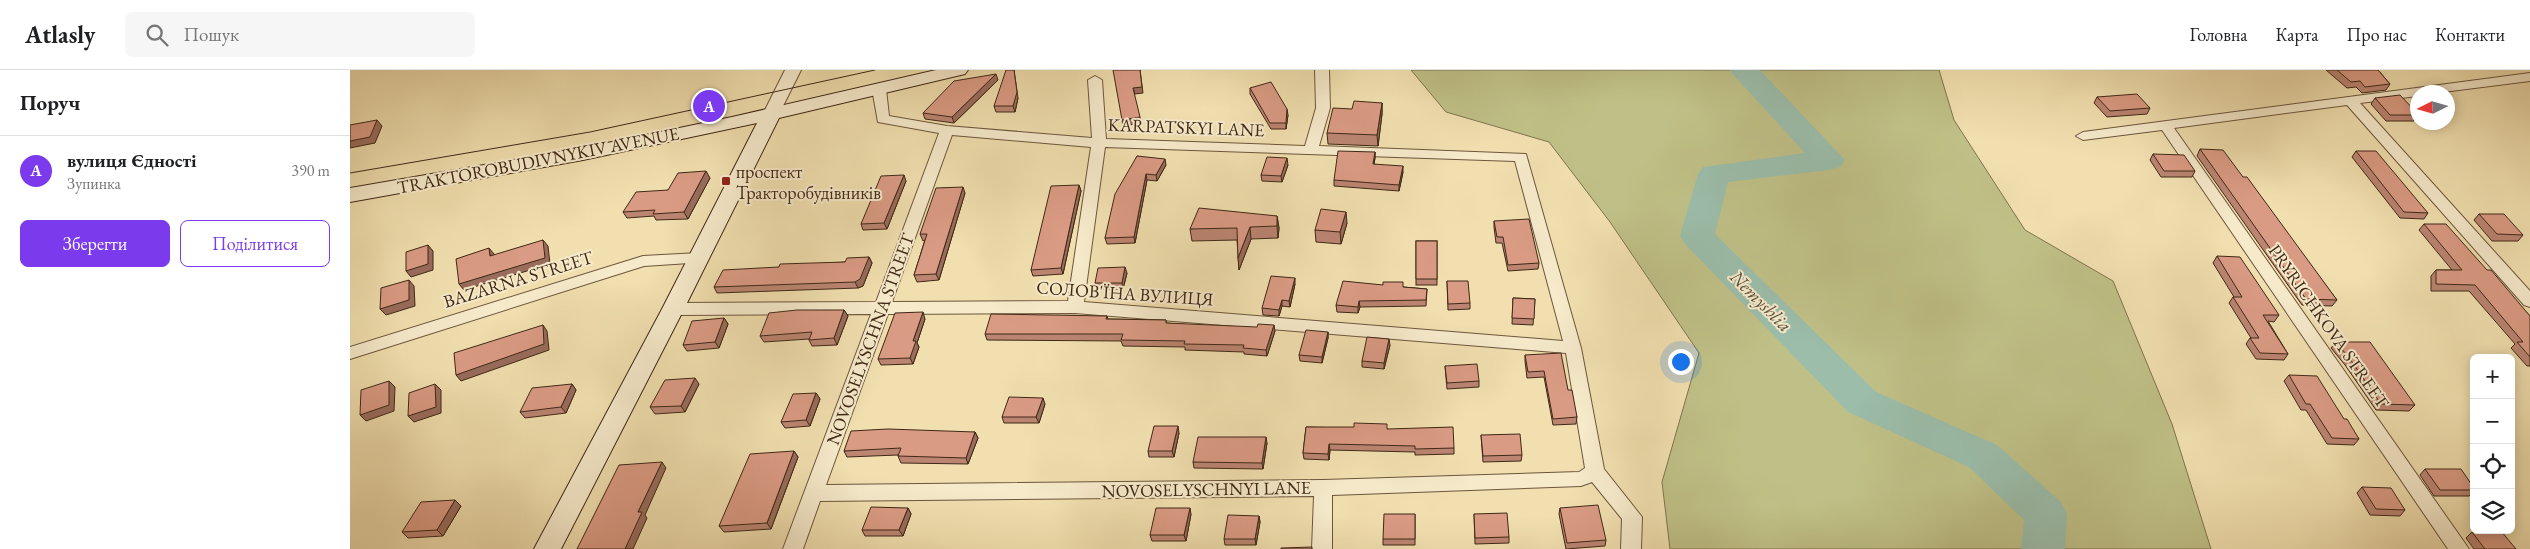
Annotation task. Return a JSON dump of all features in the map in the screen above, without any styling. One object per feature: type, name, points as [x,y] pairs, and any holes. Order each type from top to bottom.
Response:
[{"type":"main road","name":"TRAKTOROBUDIVNYKIV AVENUE","points":[[350,195],[582,154],[959,70]]},
{"type":"main road","points":[[547,549],[700,258],[772,112]]},
{"type":"street","points":[[772,112],[793,70]]},
{"type":"street","points":[[1311,150],[1323,108],[1322,70]]},
{"type":"street","points":[[2083,136],[2530,77]]},
{"type":"street","points":[[1074,307],[1099,143],[1095,80]]},
{"type":"street","name":"KARPATSKYI LANE","points":[[879,88],[882,119],[947,130],[1099,143],[1521,157],[1573,348]]},
{"type":"street","points":[[2350,100],[2530,301]]},
{"type":"street","name":"PRYRICHKOVA STREET","points":[[2166,126],[2460,549]]},
{"type":"street","name":"NOVOSELYSCHNA STREET","points":[[793,549],[947,130]]},
{"type":"street","name":"BAZARNA STREET","points":[[350,353],[643,261],[700,258]]},
{"type":"street","name":"СОЛОВ'ЇНА ВУЛИЦЯ","points":[[673,309],[1074,307],[1573,348]]},
{"type":"street","points":[[1573,348],[1595,472],[1632,517],[1631,549]]},
{"type":"street","name":"NOVOSELYSCHNYI LANE","points":[[815,493],[1323,488],[1581,479],[1595,472]]},
{"type":"street","points":[[1322,549],[1323,488]]},
{"type":"green space","points":[[1411,70],[1939,70],[1954,120],[2025,230],[2113,281],[2172,424],[2211,549],[1670,549],[1662,482],[1699,353],[1610,222],[1549,142],[1446,112]]},
{"type":"building","points":[[1006,70],[1014,70],[1017,92],[1013,106],[994,106]]},
{"type":"building","points":[[1113,70],[1140,70],[1142,87],[1133,88],[1140,117],[1122,120]]},
{"type":"building","points":[[2337,70],[2378,70],[2390,84],[2365,87],[2360,81],[2351,82]]},
{"type":"building","points":[[996,74],[952,117],[923,113],[954,81]]},
{"type":"building","points":[[1271,82],[1287,109],[1286,123],[1270,123],[1250,88]]},
{"type":"building","points":[[2137,94],[2150,108],[2110,111],[2097,97]]},
{"type":"building","points":[[2400,95],[2410,106],[2410,115],[2390,115],[2375,98]]},
{"type":"building","points":[[1354,101],[1382,103],[1377,135],[1327,133],[1333,108],[1352,109]]},
{"type":"building","points":[[377,120],[370,137],[350,141],[350,125]]},
{"type":"building","points":[[2200,149],[2223,150],[2243,177],[2247,177],[2337,300],[2306,299]]},
{"type":"building","points":[[1338,151],[1375,152],[1373,164],[1403,166],[1399,185],[1334,180]]},
{"type":"building","points":[[2356,151],[2376,151],[2428,213],[2404,212]]},
{"type":"building","points":[[2153,154],[2184,155],[2195,171],[2164,171]]},
{"type":"building","points":[[1137,156],[1165,159],[1156,175],[1146,174],[1134,237],[1105,238],[1115,194]]},
{"type":"building","points":[[1267,157],[1287,158],[1281,176],[1261,175]]},
{"type":"building","points":[[706,171],[684,212],[653,214],[655,210],[623,212],[636,192],[668,190],[678,173]]},
{"type":"building","points":[[904,175],[884,223],[861,224],[881,176]]},
{"type":"building","points":[[1079,185],[1061,268],[1031,270],[1051,186]]},
{"type":"building","points":[[963,187],[936,274],[914,275],[927,234],[920,234],[936,188]]},
{"type":"building","points":[[1199,208],[1277,216],[1277,226],[1250,227],[1238,258],[1237,228],[1190,229]]},
{"type":"building","points":[[1321,209],[1346,212],[1340,232],[1315,230]]},
{"type":"building","points":[[2479,214],[2504,214],[2523,235],[2497,234]]},
{"type":"building","points":[[1529,219],[1539,263],[1508,265],[1503,237],[1497,237],[1494,221]]},
{"type":"building","points":[[2424,224],[2446,224],[2487,270],[2491,270],[2530,316],[2530,357],[2517,342],[2523,342],[2475,285],[2436,284],[2436,270],[2462,270]]},
{"type":"building","points":[[543,240],[545,258],[459,284],[456,259],[489,248],[490,256]]},
{"type":"building","points":[[1416,241],[1437,241],[1437,279],[1416,279]]},
{"type":"building","points":[[428,245],[428,264],[406,271],[406,252]]},
{"type":"building","points":[[2217,256],[2240,257],[2279,315],[2263,315],[2288,354],[2260,353],[2250,338],[2259,338],[2233,297],[2242,297]]},
{"type":"building","points":[[869,257],[860,279],[855,282],[714,287],[723,270],[779,267],[780,264],[845,262],[847,258]]},
{"type":"building","points":[[1125,267],[1122,283],[1095,283],[1098,268]]},
{"type":"building","points":[[1271,276],[1295,278],[1289,301],[1282,300],[1279,310],[1262,308]]},
{"type":"building","points":[[409,280],[409,300],[380,309],[381,288]]},
{"type":"building","points":[[1343,281],[1383,285],[1383,282],[1403,282],[1403,287],[1427,289],[1426,300],[1359,301],[1358,307],[1336,305]]},
{"type":"building","points":[[1447,281],[1468,281],[1470,303],[1448,304]]},
{"type":"building","points":[[1513,298],[1535,299],[1534,319],[1512,318]]},
{"type":"building","points":[[797,310],[844,310],[834,338],[809,340],[812,332],[760,336],[769,313]]},
{"type":"building","points":[[923,312],[913,341],[916,341],[910,358],[878,359],[895,313]]},
{"type":"building","points":[[991,314],[1107,316],[1106,319],[1166,320],[1166,323],[1257,327],[1258,324],[1274,325],[1266,350],[1243,348],[1244,345],[1184,344],[1185,341],[1121,340],[1123,334],[985,334]]},
{"type":"building","points":[[724,318],[715,342],[683,345],[692,321]]},
{"type":"building","points":[[543,325],[544,344],[456,375],[454,353]]},
{"type":"building","points":[[1306,330],[1328,332],[1322,357],[1299,355]]},
{"type":"building","points":[[1367,337],[1389,339],[1384,363],[1362,361]]},
{"type":"building","points":[[2336,342],[2370,342],[2415,405],[2381,404]]},
{"type":"building","points":[[1561,353],[1568,390],[1572,390],[1577,417],[1553,419],[1544,371],[1528,372],[1525,355]]},
{"type":"building","points":[[1477,364],[1479,381],[1447,383],[1445,366]]},
{"type":"building","points":[[2289,375],[2317,376],[2359,439],[2332,438],[2310,404],[2306,404]]},
{"type":"building","points":[[695,378],[681,406],[650,407],[665,380]]},
{"type":"building","points":[[389,381],[389,405],[360,415],[361,390]]},
{"type":"building","points":[[435,384],[436,407],[408,416],[409,393]]},
{"type":"building","points":[[572,384],[561,407],[520,412],[532,388]]},
{"type":"building","points":[[816,393],[806,420],[781,422],[793,394]]},
{"type":"building","points":[[1009,397],[1043,398],[1036,417],[1002,417]]},
{"type":"building","points":[[1354,423],[1387,424],[1387,429],[1453,427],[1454,448],[1415,449],[1415,446],[1329,444],[1328,454],[1303,453],[1306,427],[1354,427]]},
{"type":"building","points":[[1154,426],[1178,426],[1172,451],[1148,451]]},
{"type":"building","points":[[888,429],[975,432],[966,458],[898,456],[901,448],[844,451],[851,431]]},
{"type":"building","points":[[1520,434],[1522,455],[1483,456],[1481,435]]},
{"type":"building","points":[[1198,437],[1266,437],[1262,463],[1193,462]]},
{"type":"building","points":[[794,451],[767,523],[719,526],[750,454]]},
{"type":"building","points":[[662,462],[638,512],[642,512],[625,549],[577,549],[619,465]]},
{"type":"building","points":[[2425,469],[2461,469],[2470,482],[2470,490],[2440,490]]},
{"type":"building","points":[[2362,487],[2391,488],[2405,510],[2376,509]]},
{"type":"building","points":[[455,500],[437,530],[402,532],[421,502]]},
{"type":"building","points":[[1598,505],[1606,540],[1567,543],[1560,508]]},
{"type":"building","points":[[871,507],[908,508],[899,530],[862,530]]},
{"type":"building","points":[[1156,508],[1190,508],[1184,535],[1150,535]]},
{"type":"building","points":[[1507,513],[1509,537],[1475,538],[1474,514]]},
{"type":"building","points":[[1384,514],[1415,514],[1415,539],[1383,539]]},
{"type":"building","points":[[1228,515],[1259,516],[1255,539],[1224,539]]},
{"type":"building","points":[[2474,534],[2504,534],[2516,549],[2485,549]]},
{"type":"building","points":[[1312,547],[1312,549],[1281,549],[1281,548]]},
{"type":"waterway","name":"Nemyshlia","points":[[1744,70],[1829,160],[1714,174],[1697,236],[1862,402],[1983,456],[2046,514],[2043,549]]},
{"type":"tram line","points":[[350,173],[590,132],[875,70]]},
{"type":"place","name":"вулиця Єдності","points":[[709,106]]},
{"type":"place","name":"проспект Тракторобудівників","points":[[726,181]]}]
